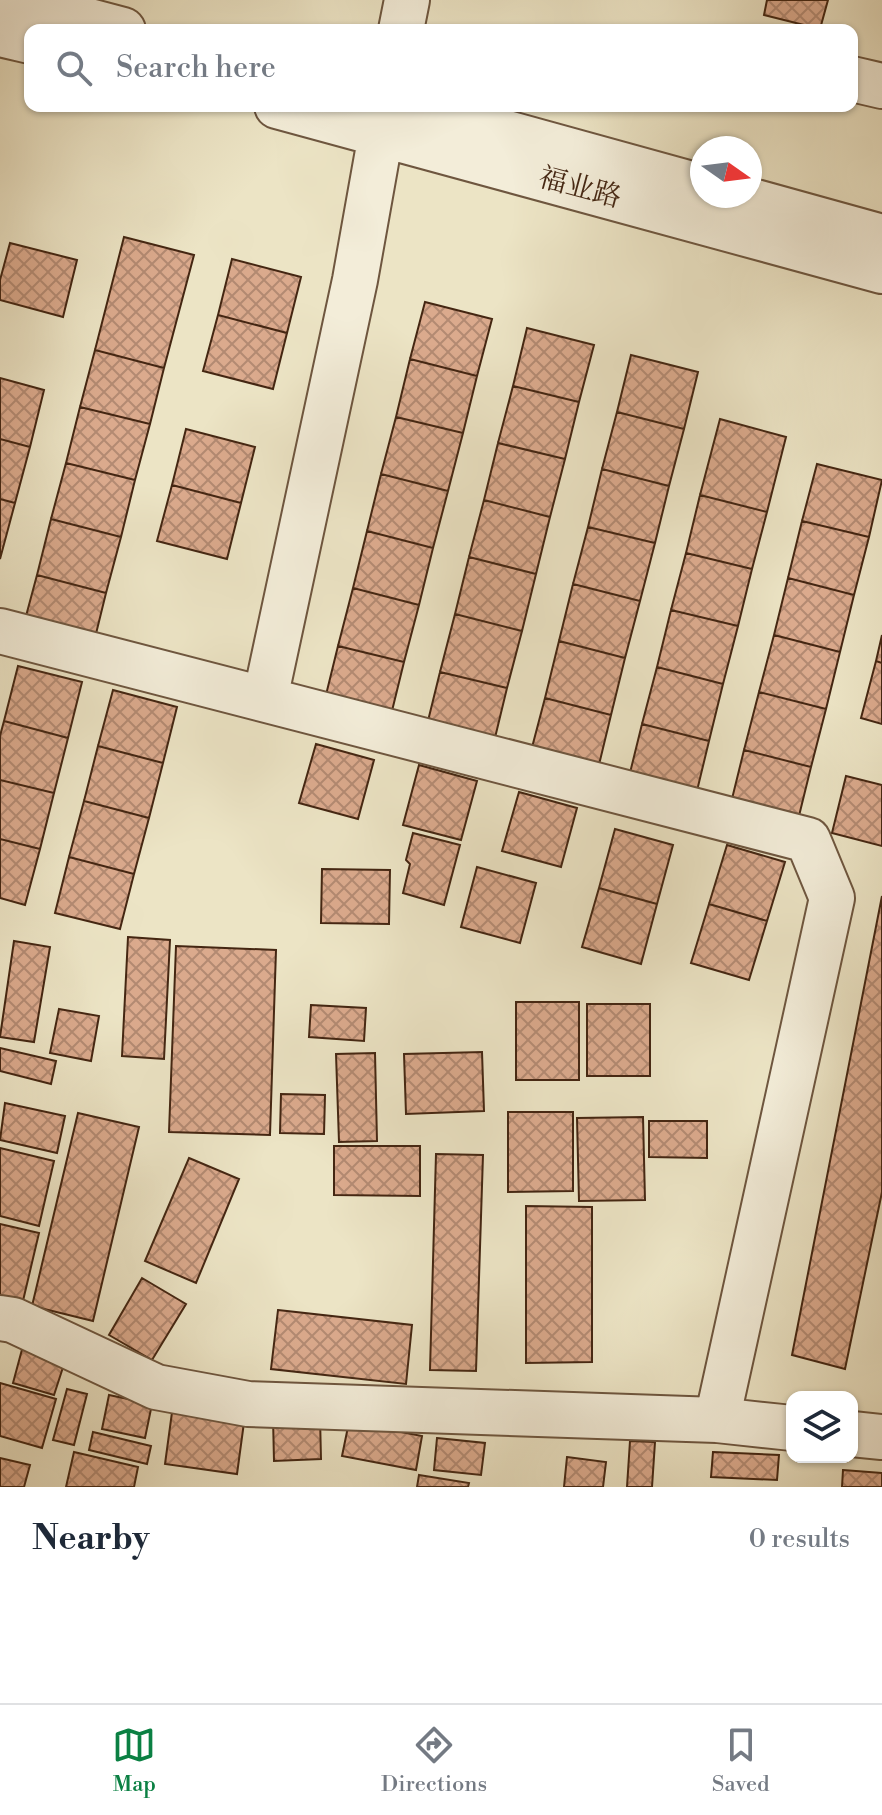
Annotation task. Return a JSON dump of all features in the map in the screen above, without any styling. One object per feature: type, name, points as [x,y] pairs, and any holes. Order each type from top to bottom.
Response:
[{"type":"street","points":[[10,0],[100,24]]},
{"type":"street","points":[[402,24],[407,0]]},
{"type":"street","points":[[0,34],[24,40]]},
{"type":"street","points":[[858,80],[882,86]]},
{"type":"street","name":"福业路","points":[[354,112],[392,115],[690,184]]},
{"type":"street","points":[[265,699],[392,115]]},
{"type":"street","name":"福业路","points":[[392,115],[882,271]]},
{"type":"street","points":[[762,204],[882,237]]},
{"type":"street","points":[[0,631],[808,840],[832,898],[717,1420]]},
{"type":"street","points":[[0,1318],[13,1320],[156,1387],[248,1404],[717,1420],[786,1427]]},
{"type":"street","points":[[858,1435],[882,1437]]},
{"type":"building","points":[[767,0],[828,0],[821,24],[800,24],[764,15]]},
{"type":"building","points":[[124,237],[194,255],[164,368],[95,350]]},
{"type":"building","points":[[10,243],[77,260],[63,317],[0,300],[0,280]]},
{"type":"building","points":[[232,259],[301,277],[287,333],[218,315]]},
{"type":"building","points":[[425,302],[492,319],[477,376],[410,359]]},
{"type":"building","points":[[218,315],[287,333],[273,389],[203,371]]},
{"type":"building","points":[[527,328],[594,345],[579,402],[513,386]]},
{"type":"building","points":[[95,350],[164,368],[150,424],[80,407]]},
{"type":"building","points":[[631,355],[698,372],[684,429],[617,412]]},
{"type":"building","points":[[410,359],[477,376],[463,433],[396,417]]},
{"type":"building","points":[[0,378],[44,390],[30,447],[0,439]]},
{"type":"building","points":[[513,386],[579,402],[565,459],[498,443]]},
{"type":"building","points":[[80,407],[150,424],[135,480],[66,463]]},
{"type":"building","points":[[617,412],[684,429],[669,486],[602,469]]},
{"type":"building","points":[[396,417],[463,433],[448,491],[381,474]]},
{"type":"building","points":[[720,419],[786,437],[767,512],[700,495]]},
{"type":"building","points":[[186,429],[255,447],[241,503],[172,485]]},
{"type":"building","points":[[0,439],[30,447],[15,503],[0,499]]},
{"type":"building","points":[[498,443],[565,459],[550,517],[484,500]]},
{"type":"building","points":[[66,463],[135,480],[121,537],[51,519]]},
{"type":"building","points":[[817,464],[882,480],[869,537],[802,521]]},
{"type":"building","points":[[602,469],[669,486],[655,543],[588,527]]},
{"type":"building","points":[[381,474],[448,491],[433,548],[367,531]]},
{"type":"building","points":[[172,485],[241,503],[227,559],[157,541]]},
{"type":"building","points":[[700,495],[767,512],[752,569],[686,553]]},
{"type":"building","points":[[0,499],[15,503],[0,559]]},
{"type":"building","points":[[484,500],[550,517],[536,574],[469,557]]},
{"type":"building","points":[[51,519],[121,537],[106,593],[37,575]]},
{"type":"building","points":[[802,521],[869,537],[854,595],[788,578]]},
{"type":"building","points":[[588,527],[655,543],[640,601],[573,584]]},
{"type":"building","points":[[367,531],[433,548],[419,605],[353,588]]},
{"type":"building","points":[[686,553],[752,569],[738,626],[671,610]]},
{"type":"building","points":[[469,557],[536,574],[522,631],[455,614]]},
{"type":"building","points":[[37,575],[106,593],[92,650],[22,631]]},
{"type":"building","points":[[788,578],[854,595],[840,652],[774,635]]},
{"type":"building","points":[[573,584],[640,601],[625,658],[559,641]]},
{"type":"building","points":[[353,588],[419,605],[404,662],[338,646]]},
{"type":"building","points":[[671,610],[738,626],[723,684],[657,667]]},
{"type":"building","points":[[455,614],[522,631],[507,688],[440,672]]},
{"type":"building","points":[[774,635],[840,652],[826,709],[759,692]]},
{"type":"building","points":[[882,635],[882,663],[876,661]]},
{"type":"building","points":[[559,641],[625,658],[611,715],[545,698]]},
{"type":"building","points":[[338,646],[404,662],[390,719],[324,703]]},
{"type":"building","points":[[876,661],[882,663],[882,724],[861,718]]},
{"type":"building","points":[[18,666],[82,682],[68,738],[4,721]]},
{"type":"building","points":[[657,667],[723,684],[709,741],[642,724]]},
{"type":"building","points":[[440,672],[507,688],[493,746],[426,729]]},
{"type":"building","points":[[113,690],[177,707],[163,763],[98,746]]},
{"type":"building","points":[[759,692],[826,709],[811,767],[744,750]]},
{"type":"building","points":[[545,698],[611,715],[597,773],[530,755]]},
{"type":"building","points":[[4,721],[68,738],[54,793],[0,780],[0,736]]},
{"type":"building","points":[[642,724],[709,741],[695,799],[628,781]]},
{"type":"building","points":[[316,744],[374,760],[358,819],[299,803]]},
{"type":"building","points":[[98,746],[163,763],[149,818],[84,801]]},
{"type":"building","points":[[744,750],[811,767],[797,824],[730,807]]},
{"type":"building","points":[[419,765],[477,781],[461,840],[403,825]]},
{"type":"building","points":[[846,776],[882,785],[882,846],[832,833]]},
{"type":"building","points":[[0,780],[54,793],[40,849],[0,839]]},
{"type":"building","points":[[519,792],[577,808],[561,867],[502,851]]},
{"type":"building","points":[[84,801],[149,818],[134,874],[69,857]]},
{"type":"building","points":[[615,829],[673,845],[657,904],[599,888]]},
{"type":"building","points":[[413,833],[460,845],[444,905],[403,893],[410,864],[406,860]]},
{"type":"building","points":[[0,839],[40,849],[25,905],[0,898]]},
{"type":"building","points":[[727,845],[785,862],[767,921],[709,904]]},
{"type":"building","points":[[69,857],[134,874],[120,929],[55,913]]},
{"type":"building","points":[[477,867],[536,883],[520,943],[461,927]]},
{"type":"building","points":[[322,869],[390,870],[389,924],[321,923]]},
{"type":"building","points":[[599,888],[657,904],[641,964],[582,947]]},
{"type":"building","points":[[882,896],[882,1192],[845,1369],[792,1355]]},
{"type":"building","points":[[709,904],[767,921],[749,980],[691,963]]},
{"type":"building","points":[[128,937],[170,940],[164,1059],[122,1056]]},
{"type":"building","points":[[14,941],[50,947],[34,1042],[0,1037]]},
{"type":"building","points":[[176,946],[276,950],[270,1135],[169,1132]]},
{"type":"building","points":[[516,1002],[579,1002],[579,1080],[516,1080]]},
{"type":"building","points":[[587,1004],[650,1004],[650,1076],[587,1076]]},
{"type":"building","points":[[311,1005],[366,1008],[364,1041],[309,1037]]},
{"type":"building","points":[[59,1009],[99,1016],[91,1061],[50,1053]]},
{"type":"building","points":[[0,1048],[56,1061],[51,1084],[0,1071]]},
{"type":"building","points":[[482,1052],[484,1111],[406,1114],[404,1054]]},
{"type":"building","points":[[375,1053],[377,1141],[339,1142],[336,1054]]},
{"type":"building","points":[[281,1094],[325,1095],[324,1134],[280,1133]]},
{"type":"building","points":[[5,1103],[65,1116],[57,1153],[0,1140]]},
{"type":"building","points":[[508,1112],[573,1112],[573,1191],[508,1192]]},
{"type":"building","points":[[78,1113],[139,1127],[93,1321],[32,1306]]},
{"type":"building","points":[[643,1117],[645,1200],[579,1201],[577,1118]]},
{"type":"building","points":[[649,1121],[707,1121],[707,1158],[649,1157]]},
{"type":"building","points":[[334,1146],[420,1146],[420,1196],[334,1195]]},
{"type":"building","points":[[0,1148],[54,1161],[39,1226],[0,1216]]},
{"type":"building","points":[[436,1154],[483,1155],[476,1371],[430,1370]]},
{"type":"building","points":[[189,1158],[239,1179],[196,1283],[145,1261]]},
{"type":"building","points":[[526,1206],[592,1207],[592,1362],[526,1363]]},
{"type":"building","points":[[0,1224],[39,1233],[22,1305],[0,1300]]},
{"type":"building","points":[[142,1278],[186,1304],[152,1360],[109,1335]]},
{"type":"building","points":[[278,1310],[412,1325],[406,1384],[271,1369]]},
{"type":"building","points":[[24,1342],[67,1355],[54,1395],[13,1383]]},
{"type":"building","points":[[0,1383],[56,1399],[42,1448],[0,1436]]},
{"type":"building","points":[[67,1389],[87,1394],[74,1445],[53,1440]]},
{"type":"building","points":[[109,1395],[152,1404],[145,1438],[102,1429]]},
{"type":"building","points":[[173,1405],[245,1415],[237,1474],[165,1464]]},
{"type":"building","points":[[320,1417],[321,1459],[274,1461],[273,1418]]},
{"type":"building","points":[[349,1422],[422,1436],[416,1470],[342,1456]]},
{"type":"building","points":[[93,1432],[151,1446],[147,1464],[89,1450]]},
{"type":"building","points":[[437,1438],[485,1443],[481,1475],[434,1470]]},
{"type":"building","points":[[630,1441],[655,1442],[652,1487],[627,1487]]},
{"type":"building","points":[[74,1452],[138,1467],[134,1487],[66,1487]]},
{"type":"building","points":[[713,1452],[779,1455],[777,1480],[711,1477]]},
{"type":"building","points":[[567,1457],[606,1462],[603,1487],[564,1487]]},
{"type":"building","points":[[0,1458],[30,1465],[24,1487],[0,1487]]},
{"type":"building","points":[[843,1470],[882,1473],[882,1487],[842,1487]]},
{"type":"building","points":[[419,1475],[469,1483],[468,1487],[417,1487]]}]
